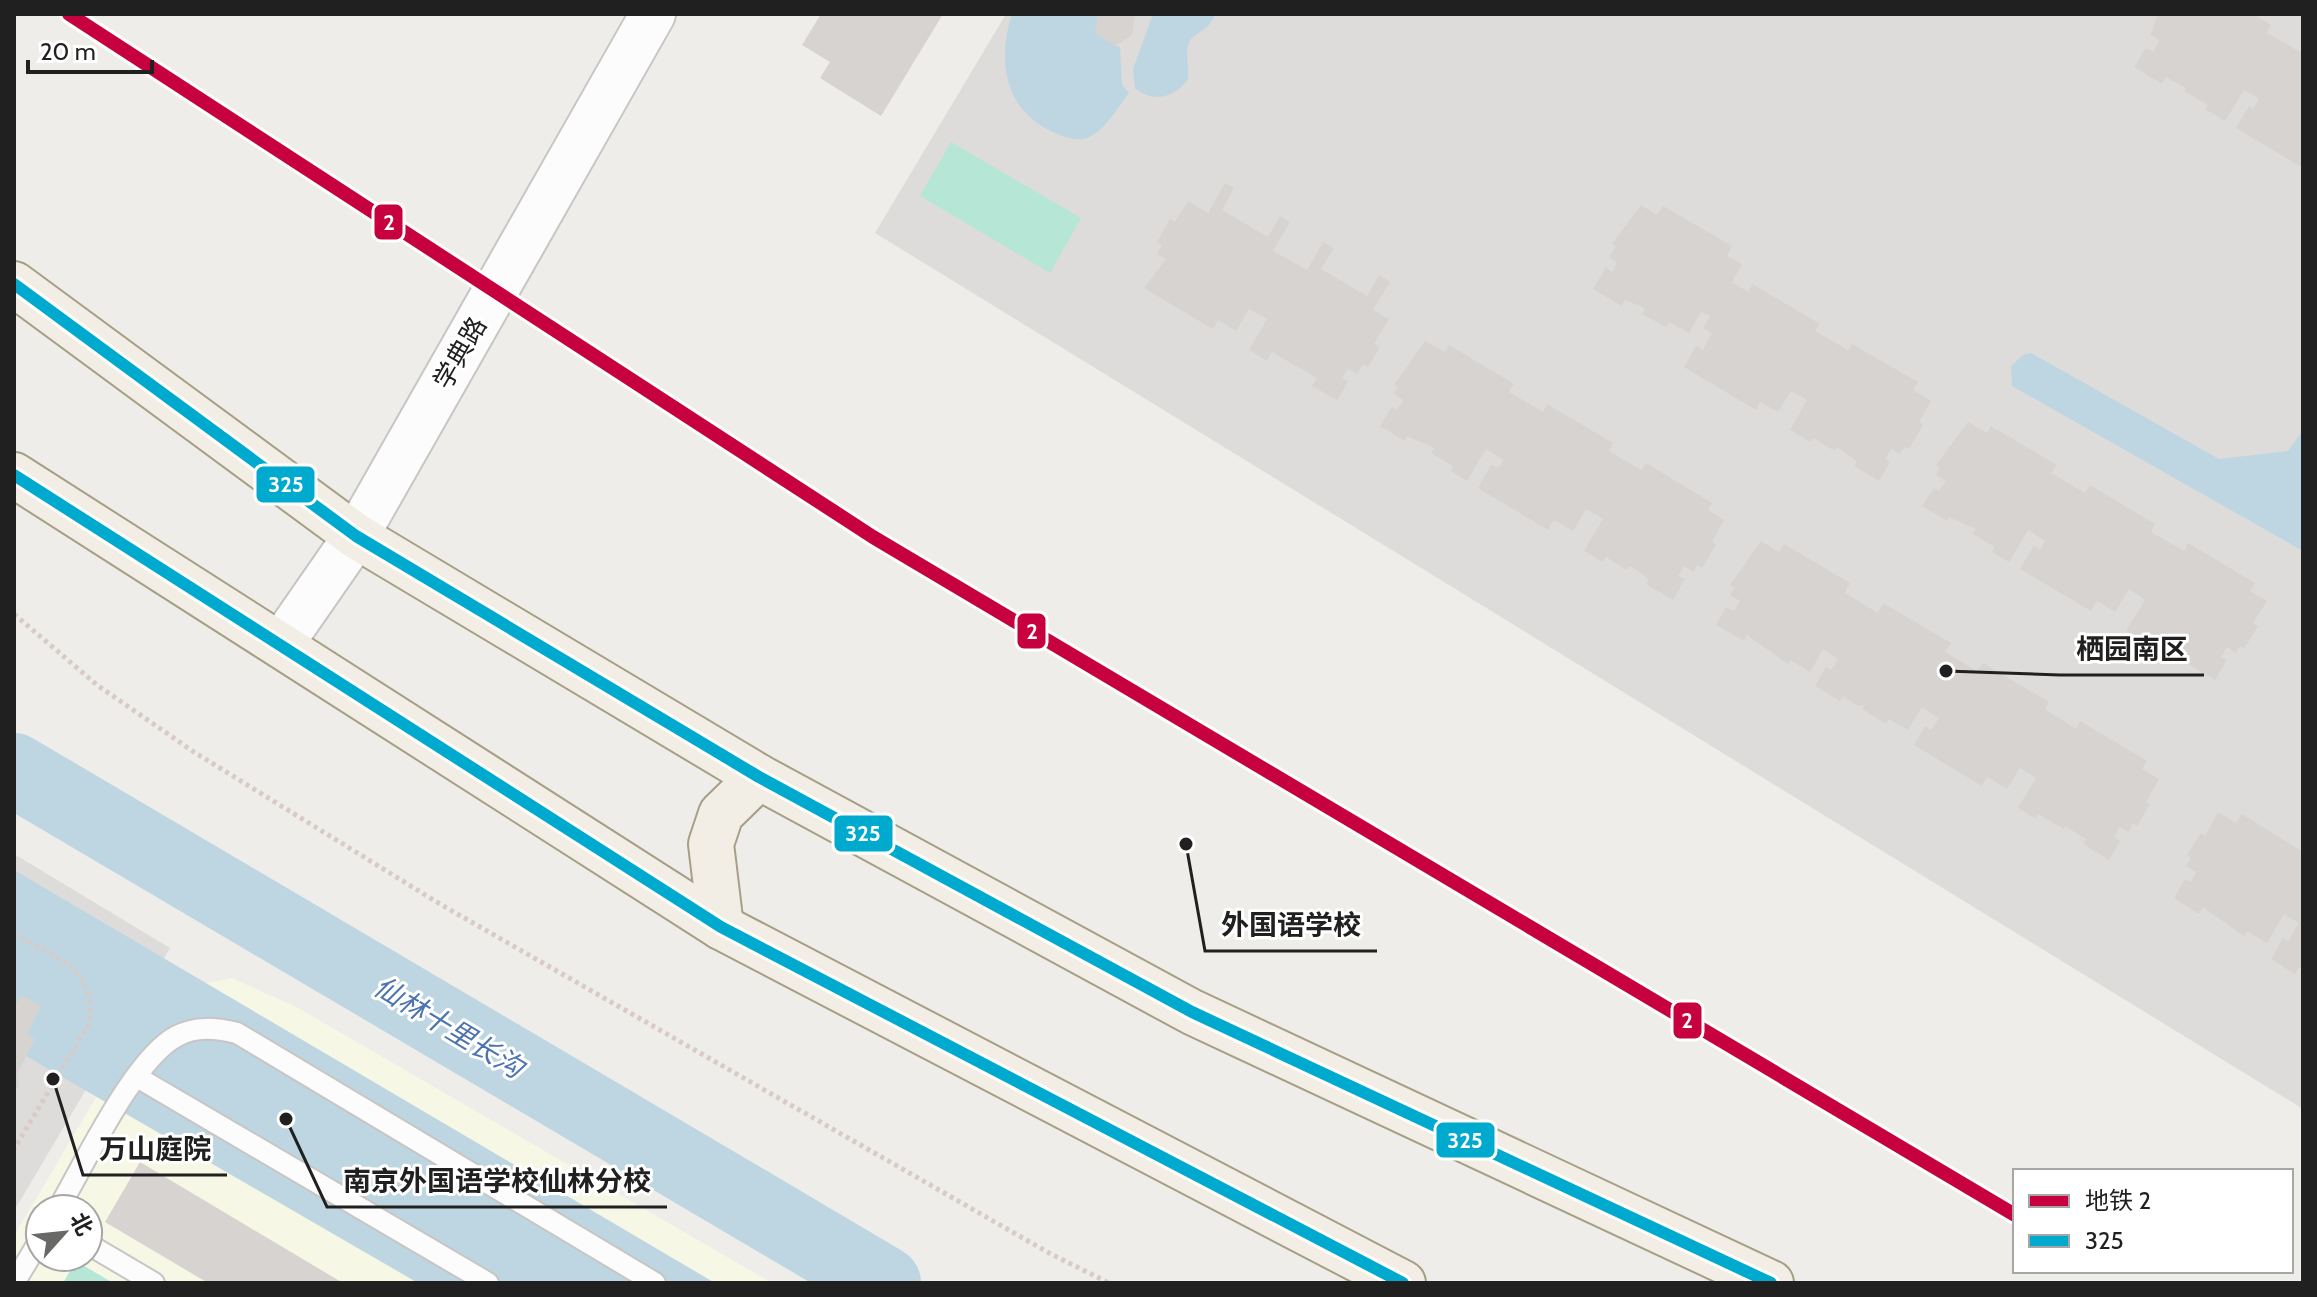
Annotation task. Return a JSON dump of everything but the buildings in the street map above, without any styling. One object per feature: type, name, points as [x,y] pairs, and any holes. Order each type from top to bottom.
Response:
[{"type":"main road","points":[[14,284],[356,536],[759,777],[1192,1012],[1771,1283]]},
{"type":"main road","points":[[14,475],[721,927],[1403,1283]]},
{"type":"main road","points":[[721,927],[711,844],[721,814],[759,777]]},
{"type":"street","name":"学典路","points":[[281,644],[356,536],[653,14]]},
{"type":"lane","points":[[68,1193],[149,1058],[180,1035],[198,1029],[237,1033],[655,1283]]},
{"type":"lane","points":[[137,1077],[488,1283]]},
{"type":"lane","points":[[104,1253],[154,1283]]},
{"type":"path","points":[[14,614],[97,685],[194,752],[440,904],[1049,1253],[1109,1283]]},
{"type":"path","points":[[14,934],[69,965],[89,992],[92,1009],[88,1026],[14,1149]]},
{"type":"shaded area","points":[[1006,14],[2303,14],[2303,1109],[875,233]]},
{"type":"shaded area","points":[[14,854],[170,948],[14,1211]]},
{"type":"shaded area","points":[[232,978],[300,1009],[772,1283],[14,1283],[14,1236],[24,1219],[24,1273],[104,1273],[104,1193],[39,1193],[137,1028],[175,990]]},
{"type":"green space","points":[[951,142],[1081,218],[1050,273],[920,196]]},
{"type":"green space","points":[[69,1273],[96,1273],[113,1283],[63,1283]]},
{"type":"water","points":[[1012,14],[1098,14],[1115,46],[1120,47],[1122,85],[1129,93],[1093,135],[1082,139],[1064,136],[1035,122],[1023,110],[1008,81],[1005,65],[1007,31]]},
{"type":"water","points":[[1153,14],[1215,14],[1208,26],[1189,42],[1188,79],[1171,94],[1157,97],[1135,88],[1133,69]]},
{"type":"water","points":[[2031,353],[2219,459],[2288,451],[2303,430],[2303,551],[2012,386],[2011,366],[2023,355]]},
{"type":"water","points":[[14,870],[715,1283],[418,1283],[14,1049]]},
{"type":"waterway","name":"仙林十里长沟","points":[[14,770],[884,1283]]},
{"type":"metro line","name":"2","points":[[69,14],[873,537],[2013,1214]]},
{"type":"transit line","name":"325","points":[[14,284],[356,536],[759,777],[1192,1012],[1771,1283]]},
{"type":"transit line","name":"325","points":[[14,475],[721,927],[1403,1283]]},
{"type":"place","name":"栖园南区","points":[[1946,671]]},
{"type":"place","name":"外国语学校","points":[[1186,844]]},
{"type":"place","name":"万山庭院","points":[[53,1079]]},
{"type":"place","name":"南京外国语学校仙林分校","points":[[286,1119]]}]
